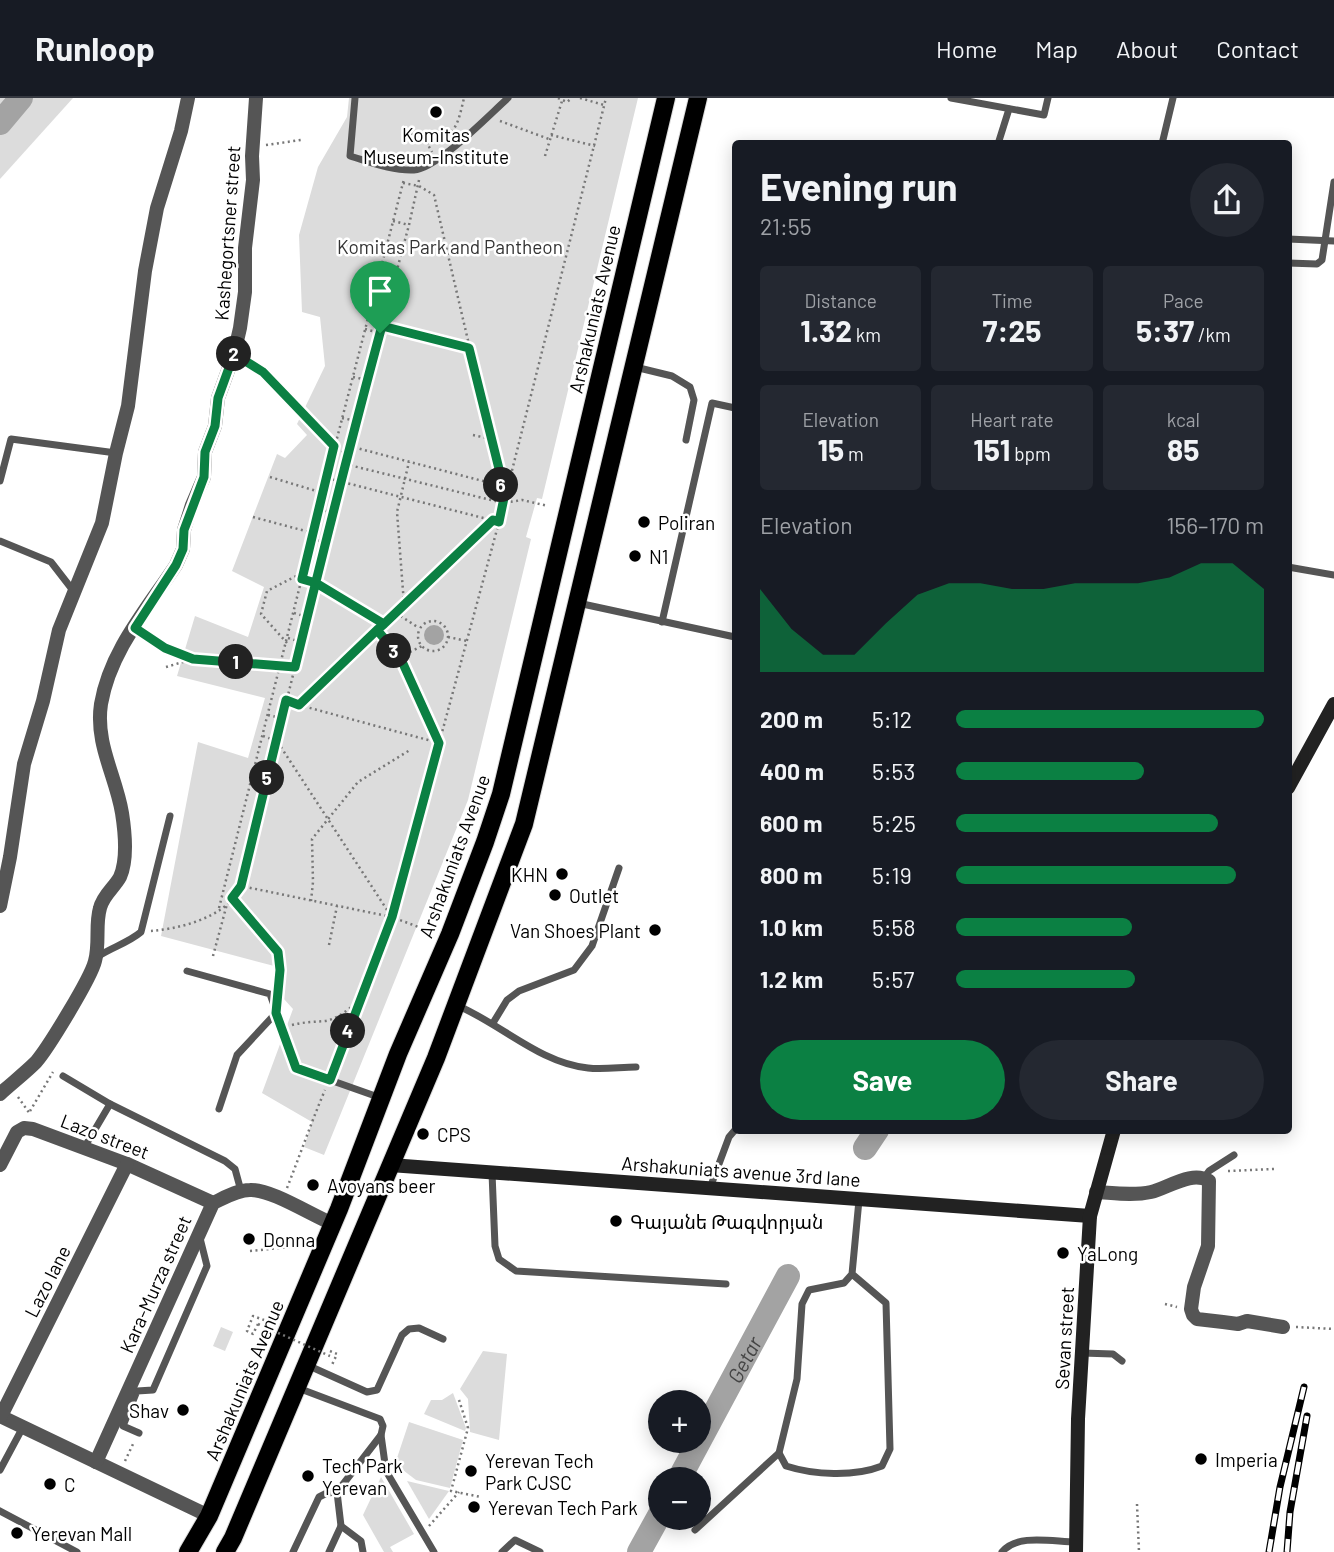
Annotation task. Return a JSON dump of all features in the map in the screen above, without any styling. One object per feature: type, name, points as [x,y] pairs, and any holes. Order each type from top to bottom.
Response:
[{"type":"main road","name":"Arshakuniats Avenue","points":[[188,1552],[209,1516],[333,1224],[398,1054],[450,934],[501,794],[666,98]]},
{"type":"main road","points":[[225,1552],[329,1312],[456,1005],[524,824],[698,98]]},
{"type":"main road","points":[[301,1299],[304,1314],[309,1318],[314,1319],[329,1312]]},
{"type":"main road","points":[[276,1358],[284,1354],[294,1355],[305,1367]]},
{"type":"street","points":[[0,906],[24,764],[60,630],[102,523],[128,406],[145,271],[157,208],[181,131],[188,98]]},
{"type":"street","name":"Kashegortsner street","points":[[0,1094],[37,1061],[78,995],[94,965],[100,909],[104,898],[121,874],[124,837],[122,812],[104,753],[100,730],[101,704],[110,667],[176,565],[183,549],[184,530],[204,477],[205,452],[215,426],[218,398],[234,354],[245,292],[245,248],[253,180],[252,147],[256,98]]},
{"type":"street","points":[[1292,781],[1334,704]]},
{"type":"street","name":"Lazo street","points":[[0,1165],[17,1132],[24,1128],[33,1129],[127,1164],[213,1203]]},
{"type":"street","name":"Sevan street","points":[[1076,1547],[1082,1353],[1090,1216],[1113,1134]]},
{"type":"street","name":"Lazo lane","points":[[0,1416],[127,1164]]},
{"type":"street","name":"Arshakuniats avenue 3rd lane","points":[[390,1165],[1090,1216]]},
{"type":"street","points":[[1096,1192],[1133,1195],[1153,1192],[1194,1178],[1209,1181],[1208,1246],[1194,1287],[1191,1309],[1193,1315],[1197,1319],[1238,1324],[1247,1321],[1283,1327]]},
{"type":"street","points":[[241,1191],[263,1192],[333,1224]]},
{"type":"street","name":"Kara-Murza street","points":[[96,1462],[213,1203],[241,1191]]},
{"type":"street","points":[[0,1416],[209,1516]]},
{"type":"lane","points":[[355,98],[350,156],[389,167],[416,170],[438,160],[508,98]]},
{"type":"lane","points":[[951,98],[1044,115],[1048,98]]},
{"type":"lane","points":[[1163,140],[1173,98]]},
{"type":"lane","points":[[999,140],[1009,109]]},
{"type":"lane","points":[[1292,263],[1317,264],[1322,260],[1334,181]]},
{"type":"lane","points":[[1292,239],[1334,242]]},
{"type":"lane","points":[[634,367],[672,376],[690,387],[694,400],[686,440]]},
{"type":"lane","points":[[663,622],[712,403],[732,407]]},
{"type":"lane","points":[[0,481],[11,439],[116,453]]},
{"type":"lane","points":[[0,541],[51,562],[75,593]]},
{"type":"lane","points":[[1292,568],[1334,575]]},
{"type":"lane","points":[[578,603],[732,636]]},
{"type":"lane","points":[[96,957],[111,947],[131,940],[141,932],[170,816]]},
{"type":"lane","points":[[492,1023],[506,1000],[519,991],[574,970],[592,946],[619,868]]},
{"type":"lane","points":[[187,971],[271,994],[296,1068],[382,1099]]},
{"type":"lane","points":[[456,1005],[479,1014],[551,1058],[569,1065],[589,1068],[636,1067]]},
{"type":"lane","points":[[219,1109],[236,1055],[276,1013]]},
{"type":"lane","points":[[63,1076],[110,1104],[225,1161],[236,1169],[241,1191]]},
{"type":"lane","points":[[84,1148],[110,1104]]},
{"type":"lane","points":[[710,1188],[732,1134]]},
{"type":"lane","points":[[1204,1178],[1209,1171],[1234,1155]]},
{"type":"lane","points":[[492,1172],[495,1247],[499,1259],[516,1270],[726,1284]]},
{"type":"lane","points":[[711,1515],[779,1453],[797,1379],[802,1304],[810,1290],[844,1283],[852,1274],[859,1199]]},
{"type":"lane","points":[[139,1433],[123,1426],[137,1391],[153,1390],[207,1266],[199,1234]]},
{"type":"lane","points":[[779,1453],[786,1466],[800,1471],[822,1473],[870,1471],[882,1466],[890,1449],[886,1303],[852,1274]]},
{"type":"lane","points":[[305,1367],[373,1393],[377,1390],[402,1335],[409,1329],[419,1328],[443,1339]]},
{"type":"lane","points":[[1082,1353],[1113,1354],[1122,1361]]},
{"type":"lane","points":[[297,1387],[380,1419],[383,1426],[386,1471],[434,1552]]},
{"type":"lane","points":[[1,1466],[23,1427]]},
{"type":"lane","points":[[329,1552],[341,1527],[337,1493],[382,1435]]},
{"type":"lane","points":[[293,1552],[319,1497],[327,1493],[337,1493]]},
{"type":"lane","points":[[0,1511],[77,1552]]},
{"type":"lane","points":[[341,1527],[361,1541],[363,1552]]},
{"type":"lane","points":[[502,1552],[515,1540],[540,1552]]},
{"type":"lane","points":[[1002,1552],[1022,1541],[1076,1547]]},
{"type":"path","points":[[427,143],[441,141],[450,136],[464,98]]},
{"type":"path","points":[[558,98],[567,102],[572,98]]},
{"type":"path","points":[[580,98],[604,105]]},
{"type":"path","points":[[288,1185],[392,917],[499,522],[606,98]]},
{"type":"path","points":[[545,156],[562,101]]},
{"type":"path","points":[[487,117],[550,137],[595,146]]},
{"type":"path","points":[[404,126],[409,134],[427,143],[438,160]]},
{"type":"path","points":[[252,147],[301,140]]},
{"type":"path","points":[[163,930],[205,918],[227,904],[241,886],[349,446],[396,276],[419,180]]},
{"type":"path","points":[[219,908],[334,446],[403,183],[419,186],[434,195],[505,493]]},
{"type":"path","points":[[393,221],[409,225]]},
{"type":"path","points":[[380,272],[396,276]]},
{"type":"path","points":[[371,307],[386,311]]},
{"type":"path","points":[[368,317],[383,321]]},
{"type":"path","points":[[382,326],[469,348]]},
{"type":"path","points":[[365,329],[380,333]]},
{"type":"path","points":[[234,354],[263,372],[334,446],[347,456]]},
{"type":"path","points":[[352,377],[367,380]]},
{"type":"path","points":[[342,418],[356,421]]},
{"type":"path","points":[[473,435],[491,439]]},
{"type":"path","points":[[349,446],[502,486]]},
{"type":"path","points":[[404,604],[397,512],[409,462]]},
{"type":"path","points":[[345,464],[503,503],[522,500],[548,506]]},
{"type":"path","points":[[270,477],[323,493]]},
{"type":"path","points":[[327,478],[499,522]]},
{"type":"path","points":[[319,509],[333,513]]},
{"type":"path","points":[[253,517],[313,533]]},
{"type":"path","points":[[299,705],[493,520]]},
{"type":"path","points":[[312,539],[326,542]]},
{"type":"path","points":[[301,642],[287,640],[261,614],[267,591],[304,572]]},
{"type":"path","points":[[302,579],[316,583],[384,624]]},
{"type":"path","points":[[294,613],[307,617]]},
{"type":"path","points":[[396,613],[420,628]]},
{"type":"path","points":[[428,622],[437,622],[445,627],[447,637],[440,649],[430,650],[422,646],[418,637],[420,628],[428,622]]},
{"type":"path","points":[[135,628],[165,648],[193,659],[295,667]]},
{"type":"path","points":[[377,630],[400,657],[439,743]]},
{"type":"path","points":[[447,637],[467,641]]},
{"type":"path","points":[[400,657],[422,646]]},
{"type":"path","points":[[166,667],[193,659]]},
{"type":"path","points":[[286,700],[439,743]]},
{"type":"path","points":[[268,715],[281,718]]},
{"type":"path","points":[[262,736],[276,741],[392,917]]},
{"type":"path","points":[[311,901],[312,839],[358,782],[410,750]]},
{"type":"path","points":[[241,886],[392,917],[421,928]]},
{"type":"path","points":[[232,898],[278,952],[280,970],[276,1013]]},
{"type":"path","points":[[213,956],[227,904]]},
{"type":"path","points":[[329,944],[337,906]]},
{"type":"path","points":[[282,1028],[309,1021],[327,1021],[347,1011],[360,1000]]},
{"type":"path","points":[[30,1111],[53,1071],[63,1076]]},
{"type":"path","points":[[17,1096],[30,1111],[33,1129]]},
{"type":"path","points":[[1233,1171],[1274,1169]]},
{"type":"path","points":[[250,1251],[290,1247]]},
{"type":"path","points":[[264,1320],[253,1316],[247,1331],[253,1334],[258,1324],[330,1356],[326,1365],[331,1368],[337,1354],[329,1350]]},
{"type":"path","points":[[1283,1327],[1334,1329]]},
{"type":"path","points":[[459,1400],[468,1428],[451,1491],[481,1497]]},
{"type":"path","points":[[120,1474],[139,1433]]},
{"type":"path","points":[[422,1533],[459,1493]]},
{"type":"path","points":[[1137,1504],[1139,1552]]},
{"type":"green space","points":[[0,98],[73,98],[0,179]]},
{"type":"green space","name":"Komitas Park and Pantheon","points":[[349,98],[638,98],[542,499],[537,498],[526,537],[531,539],[468,800],[324,1155],[304,1147],[312,1122],[262,1093],[293,1009],[283,998],[278,967],[161,936],[198,742],[248,758],[265,698],[177,676],[195,616],[248,637],[264,587],[232,571],[277,454],[285,458],[307,435],[297,424],[325,366],[320,317],[302,312],[299,235],[318,167],[347,117]]},
{"type":"green space","points":[[221,1327],[233,1332],[225,1351],[213,1346]]},
{"type":"green space","points":[[483,1351],[507,1354],[499,1440],[470,1432],[468,1399],[460,1389]]},
{"type":"green space","points":[[453,1393],[465,1431],[424,1414],[431,1400],[442,1400]]},
{"type":"green space","points":[[409,1422],[463,1440],[450,1488],[416,1480],[395,1464]]},
{"type":"green space","points":[[381,1477],[414,1534],[390,1547],[393,1552],[384,1552],[363,1515]]},
{"type":"green space","points":[[407,1481],[449,1491],[429,1519]]},
{"type":"shaded area","points":[[434,625],[441,628],[444,635],[441,642],[434,645],[427,642],[424,635],[427,628]]},
{"type":"waterway","points":[[0,123],[21,98]]},
{"type":"waterway","name":"Getar","points":[[865,1148],[874,1134]]},
{"type":"waterway","name":"Getar","points":[[685,1467],[788,1276]]},
{"type":"waterway","name":"Getar","points":[[639,1552],[651,1530]]},
{"type":"railway","points":[[1269,1552],[1280,1487],[1304,1387]]},
{"type":"railway","points":[[1287,1552],[1290,1512],[1307,1416]]},
{"type":"place","name":"Komitas Museum-Institute","points":[[436,112]]},
{"type":"place","name":"Poliran","points":[[644,522]]},
{"type":"place","name":"N1","points":[[635,556]]},
{"type":"place","name":"KHN","points":[[562,874]]},
{"type":"place","name":"Outlet","points":[[555,895]]},
{"type":"place","name":"Van Shoes Plant","points":[[655,930]]},
{"type":"place","name":"CPS","points":[[423,1134]]},
{"type":"place","name":"Avoyans beer","points":[[313,1185]]},
{"type":"place","name":"Գայանե Թագվորյան","points":[[616,1221]]},
{"type":"place","name":"Donna","points":[[249,1239]]},
{"type":"place","name":"YaLong","points":[[1063,1253]]},
{"type":"place","name":"Shav","points":[[183,1410]]},
{"type":"place","name":"Imperia","points":[[1201,1459]]},
{"type":"place","name":"Yerevan Tech Park CJSC","points":[[471,1471]]},
{"type":"place","name":"Tech Park Yerevan","points":[[308,1476]]},
{"type":"place","name":"C","points":[[50,1484]]},
{"type":"place","name":"Yerevan Tech Park","points":[[474,1507]]},
{"type":"place","name":"Yerevan Mall","points":[[17,1533]]},
{"type":"route","points":[[380,333],[347,456],[316,583],[307,617],[295,667],[193,659],[165,648],[135,628],[176,565],[183,549],[184,530],[204,477],[205,452],[215,426],[218,398],[234,354],[263,372],[334,446],[302,579],[316,583],[384,624],[377,630],[400,657],[439,743],[392,917],[330,1080],[296,1068],[276,1013],[280,970],[278,952],[232,898],[241,886],[286,700],[299,705],[377,630],[384,624],[404,604],[493,520],[499,522],[505,493],[469,348],[382,326],[380,333]]}]
